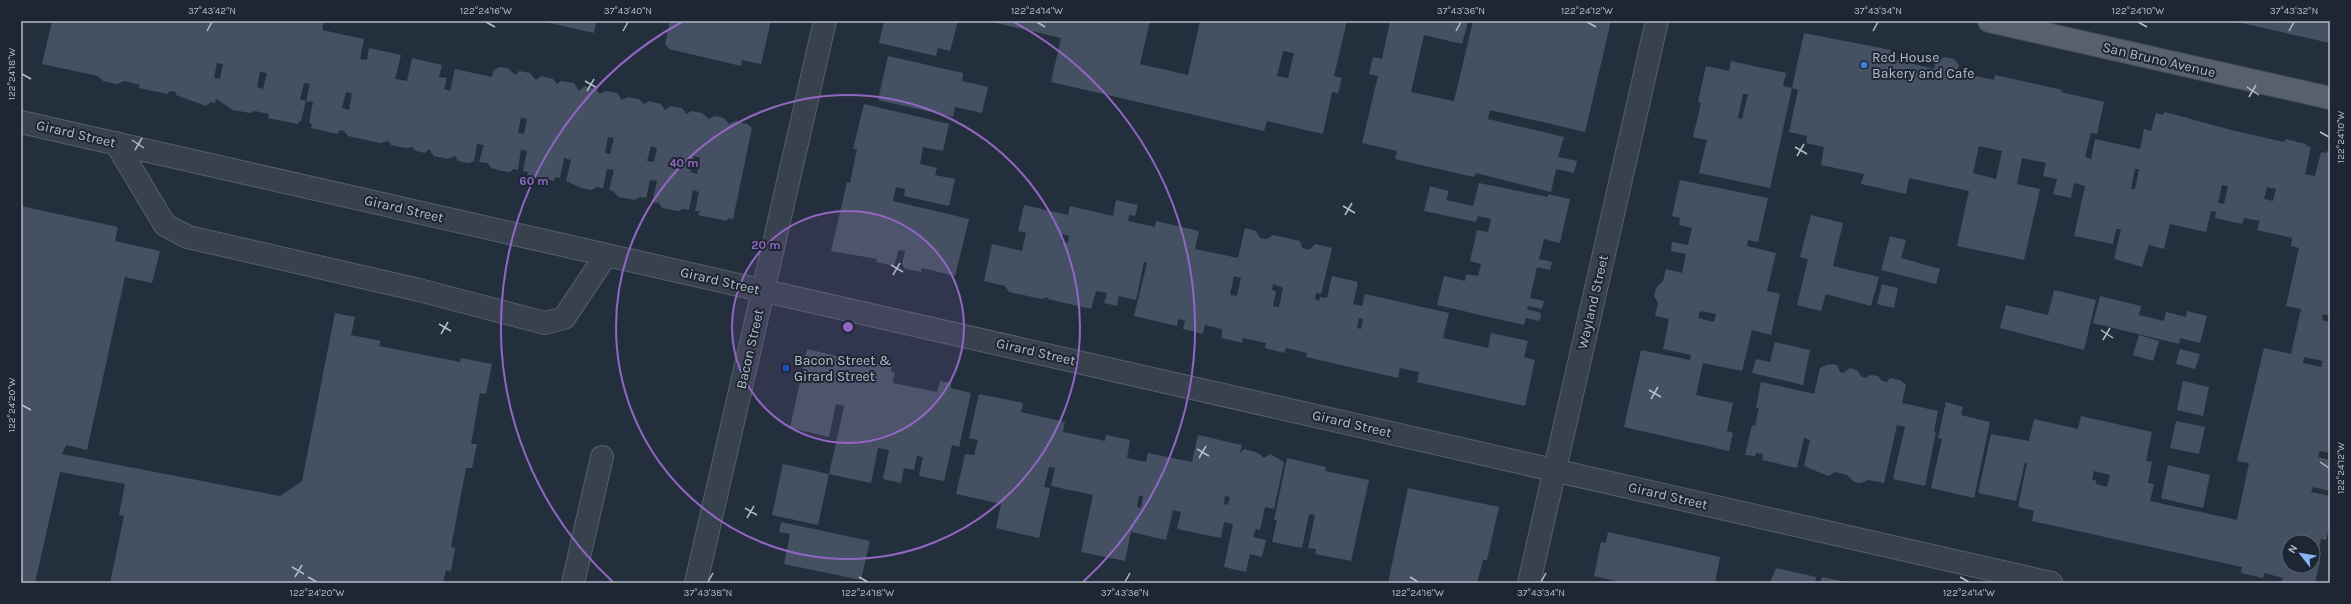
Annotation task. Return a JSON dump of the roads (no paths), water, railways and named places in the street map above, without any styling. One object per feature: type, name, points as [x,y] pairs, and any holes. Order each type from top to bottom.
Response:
[{"type":"main road","name":"San Bruno Avenue","points":[[1989,21],[2330,98]]},
{"type":"street","name":"Bacon Street","points":[[696,583],[825,21]]},
{"type":"street","name":"Wayland Street","points":[[1529,583],[1657,21]]},
{"type":"street","name":"Girard Street","points":[[21,122],[2051,583]]},
{"type":"street","points":[[116,143],[165,225],[188,238],[419,290],[545,323],[564,318],[606,255]]},
{"type":"street","points":[[573,583],[602,457]]},
{"type":"place","name":"Red House Bakery and Cafe","points":[[1864,65]]},
{"type":"place","name":"Bacon Street & Girard Street","points":[[786,368]]}]
